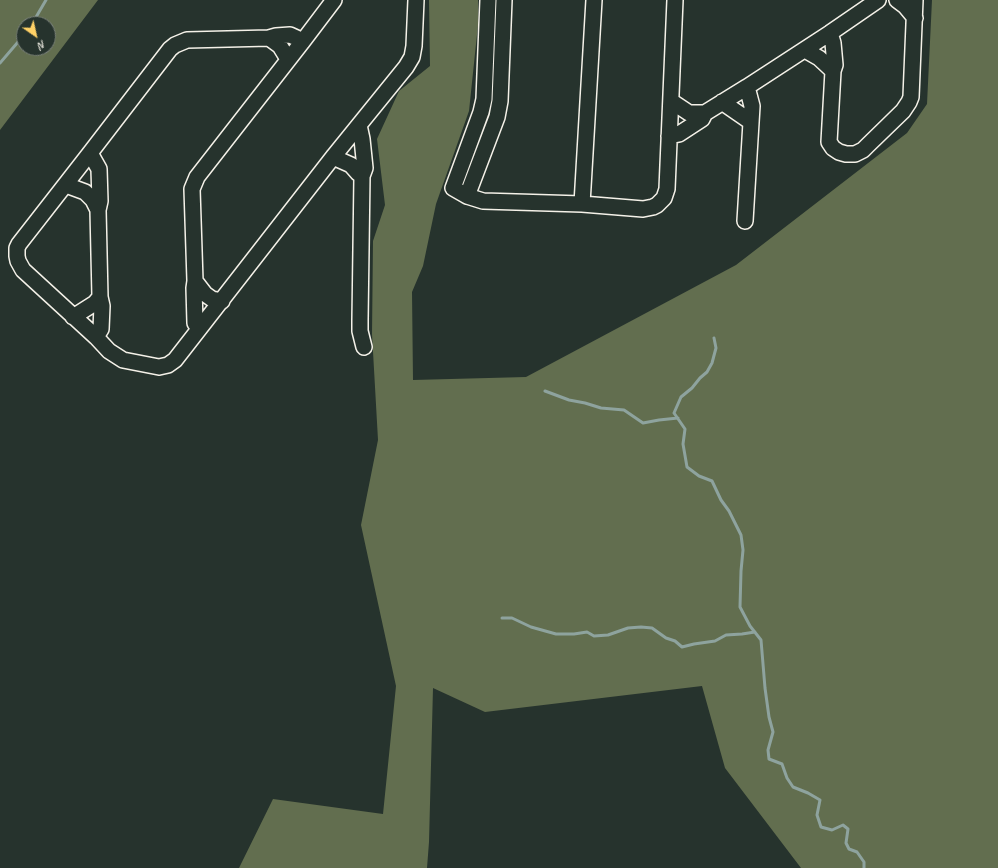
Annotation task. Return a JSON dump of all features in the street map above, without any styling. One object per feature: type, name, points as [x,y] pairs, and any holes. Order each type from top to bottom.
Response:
[{"type":"street","points":[[303,41],[290,35],[269,38],[187,40],[174,45],[170,48],[90,154],[19,244],[17,256],[22,270],[96,337],[109,351],[124,360],[159,367],[168,365],[175,360],[333,157],[406,67],[412,57],[414,46],[416,0]]},
{"type":"street","points":[[488,0],[484,99],[481,112],[453,188],[468,196],[483,201],[582,204],[643,209],[657,205],[664,198],[667,189],[675,0]]},
{"type":"street","points":[[468,196],[496,117],[500,101],[504,0]]},
{"type":"street","points":[[582,204],[594,0]]},
{"type":"street","points":[[852,18],[854,0]]},
{"type":"street","points":[[669,136],[679,134],[702,119],[705,113],[805,50],[878,0]]},
{"type":"street","points":[[898,0],[915,18]]},
{"type":"street","points":[[830,33],[833,43],[835,65],[833,71],[829,142],[833,148],[839,152],[855,154],[863,150],[903,111],[911,97],[916,0]]},
{"type":"street","points":[[200,329],[195,323],[192,189],[197,177],[303,41],[330,2]]},
{"type":"street","points":[[269,38],[280,46],[288,59]]},
{"type":"street","points":[[805,50],[819,58],[833,71]]},
{"type":"street","points":[[745,221],[752,106],[747,87]]},
{"type":"street","points":[[671,101],[689,112],[705,113]]},
{"type":"street","points":[[722,102],[751,122]]},
{"type":"street","points":[[359,126],[365,168],[362,176],[360,320],[360,330],[364,347]]},
{"type":"street","points":[[90,154],[99,170],[100,201],[98,210],[100,297],[102,306],[101,329],[96,337]]},
{"type":"street","points":[[333,157],[351,165],[362,176]]},
{"type":"street","points":[[66,185],[85,192],[93,200],[98,210]]},
{"type":"street","points":[[195,281],[205,294],[212,299],[222,301]]},
{"type":"street","points":[[73,317],[95,303],[100,297]]},
{"type":"green space","points":[[0,0],[98,0],[56,56],[56,16],[16,16],[16,56],[56,56],[0,130]]},
{"type":"green space","points":[[429,0],[478,0],[478,25],[469,111],[436,204],[423,266],[412,292],[413,380],[526,377],[736,265],[907,133],[927,104],[932,0],[998,0],[998,868],[801,868],[725,768],[702,686],[485,712],[433,688],[427,868],[239,868],[273,799],[383,814],[396,686],[361,525],[378,440],[372,334],[373,241],[385,205],[377,139],[399,91],[430,66]]},
{"type":"waterway","points":[[37,16],[46,0]]},
{"type":"waterway","points":[[0,63],[16,44]]},
{"type":"waterway","points":[[714,338],[716,348],[712,363],[707,372],[681,397],[674,413],[685,429],[683,444],[687,467],[699,476],[712,481],[741,535],[743,550],[740,607],[750,626],[761,640],[765,688],[769,717],[773,732],[768,750],[769,759],[782,764],[787,778],[793,787],[820,800],[817,815],[821,827],[832,830],[843,825],[848,829],[846,843],[849,849],[857,852],[864,862],[864,868]]},
{"type":"waterway","points":[[545,391],[569,400],[601,408],[624,410],[643,423],[678,418]]},
{"type":"waterway","points":[[502,618],[512,618],[531,627],[556,634],[587,632],[594,636],[608,635],[628,628],[652,628],[666,638],[675,641],[682,647],[715,641],[726,635],[755,632]]}]
